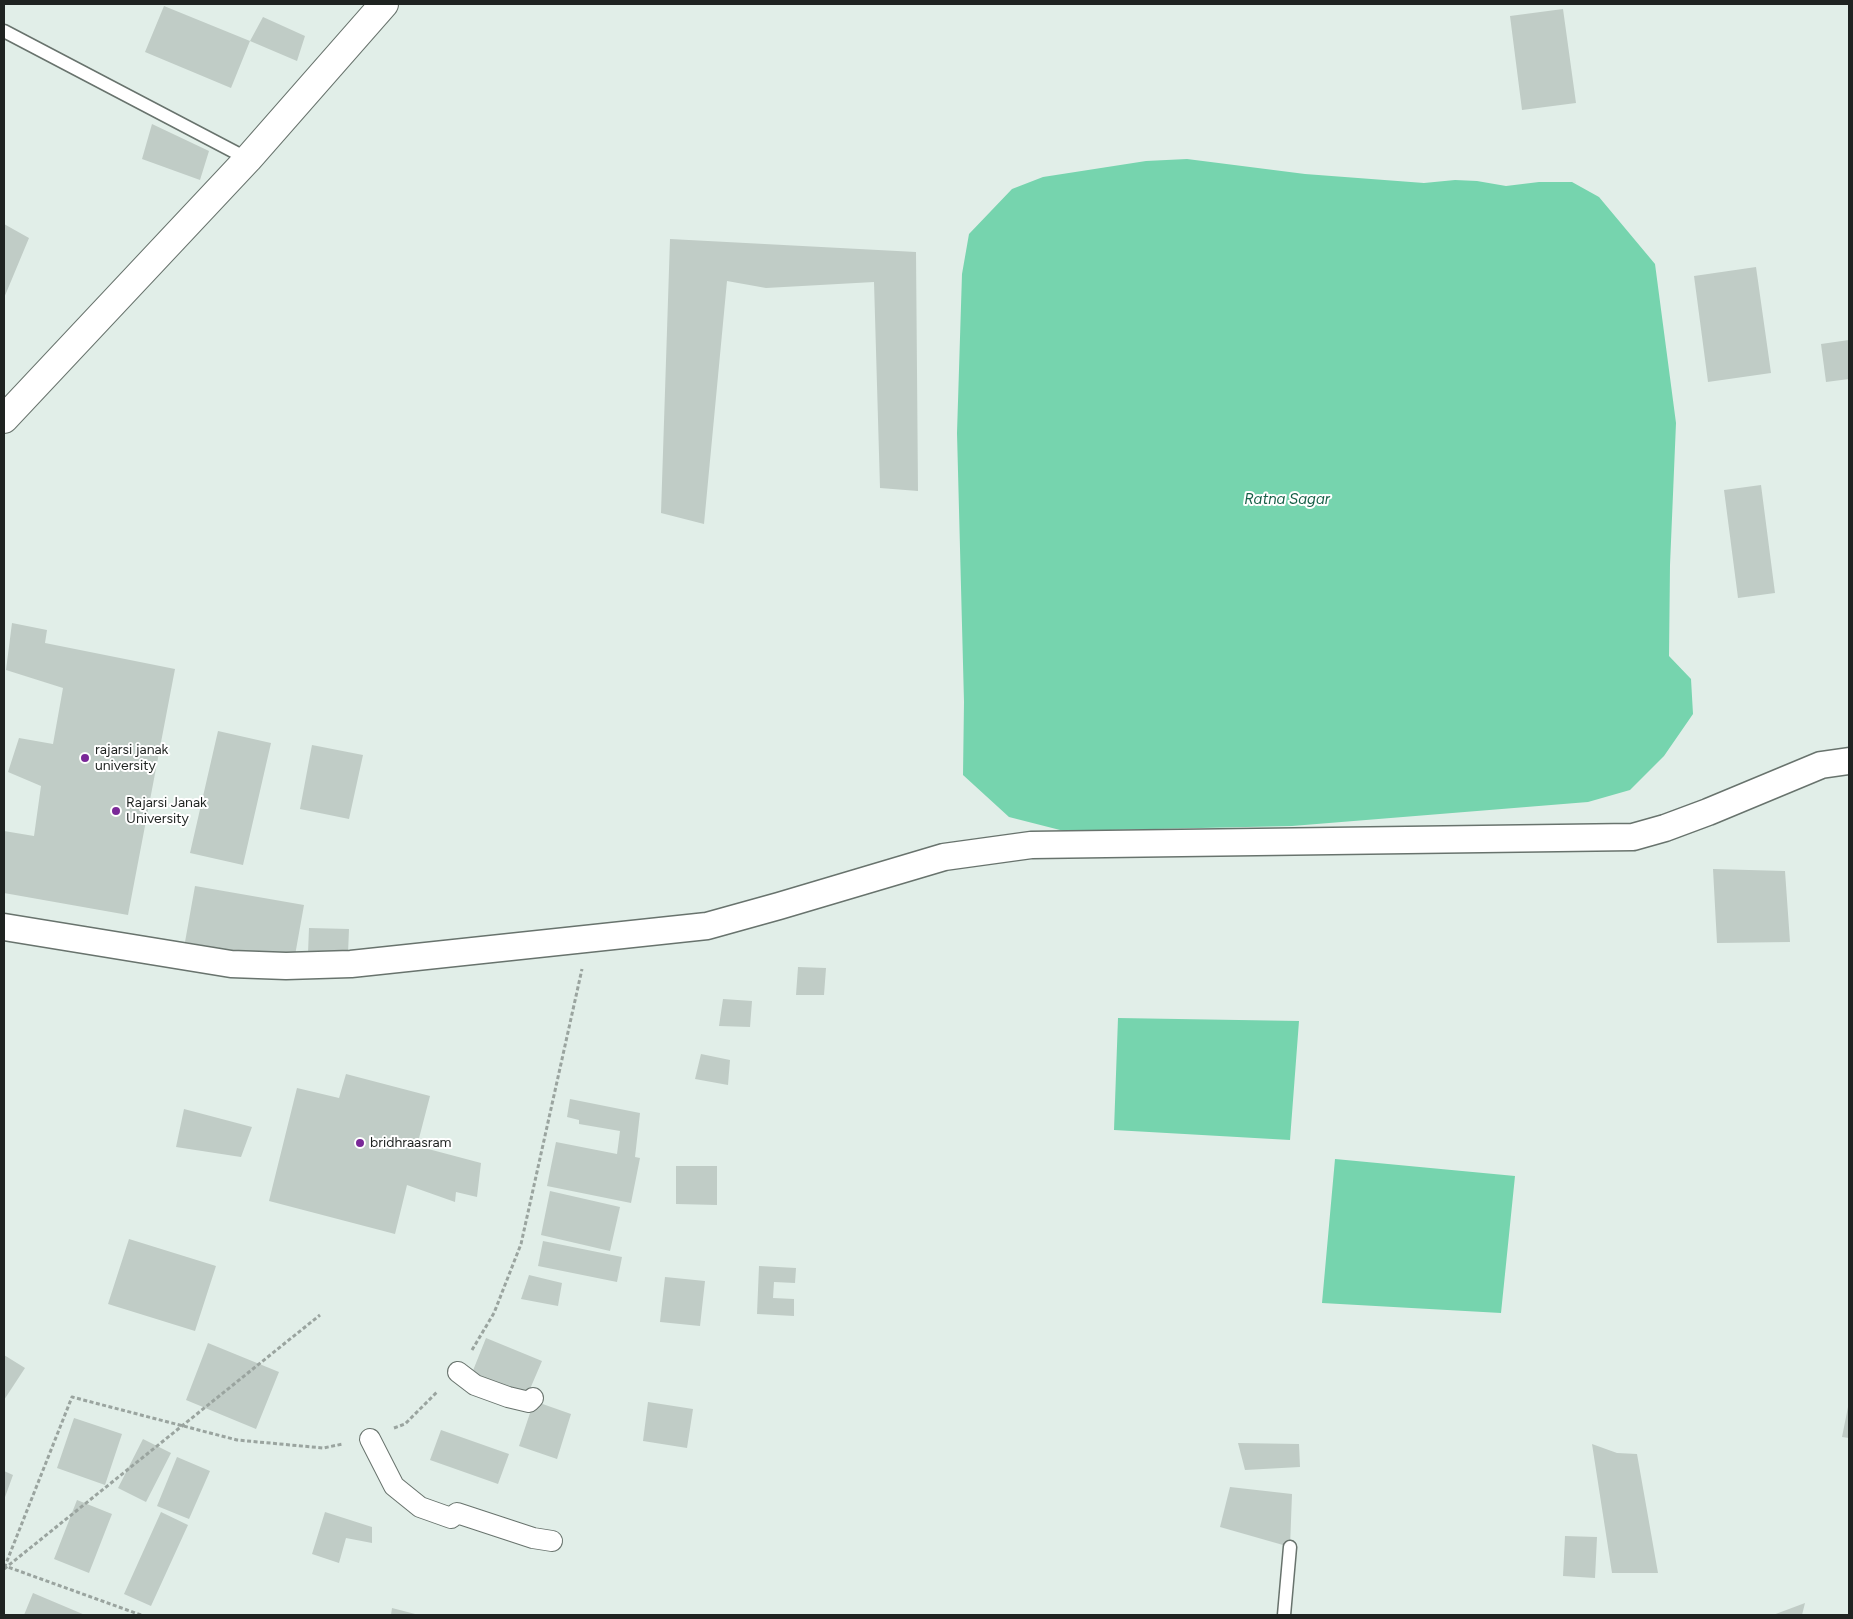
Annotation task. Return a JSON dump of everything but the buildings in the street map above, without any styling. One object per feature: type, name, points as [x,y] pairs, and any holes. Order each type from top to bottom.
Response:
[{"type":"main road","points":[[4,419],[248,159],[384,4]]},
{"type":"street","points":[[4,927],[231,964],[286,966],[351,964],[707,926],[944,857],[1031,846],[1633,837],[1665,828],[1822,765],[1849,761]]},
{"type":"street","points":[[458,1372],[475,1385],[508,1398],[529,1402],[533,1398]]},
{"type":"street","points":[[370,1439],[394,1486],[420,1507],[451,1518],[457,1513],[533,1538],[552,1541]]},
{"type":"lane","points":[[4,31],[248,159]]},
{"type":"lane","points":[[1284,1615],[1290,1547]]},
{"type":"path","points":[[4,1568],[72,1396],[238,1440],[323,1448],[370,1439],[405,1424],[458,1372],[494,1314],[521,1244],[589,939]]},
{"type":"path","points":[[4,1568],[320,1315]]},
{"type":"path","points":[[4,1568],[141,1615]]},
{"type":"water","name":"Ratna Sagar","points":[[1187,159],[1305,174],[1424,183],[1455,180],[1477,181],[1506,186],[1539,182],[1572,182],[1599,197],[1655,264],[1676,423],[1670,565],[1669,656],[1691,679],[1693,714],[1664,756],[1630,790],[1588,802],[1292,826],[1064,831],[1009,817],[963,775],[964,702],[957,433],[962,274],[969,234],[1012,189],[1043,177],[1146,161]]},
{"type":"water","points":[[1118,1018],[1299,1021],[1290,1140],[1114,1130]]},
{"type":"water","points":[[1335,1159],[1515,1176],[1501,1313],[1322,1303]]},
{"type":"place","name":"rajarsi janak university","points":[[85,758]]},
{"type":"place","name":"Rajarsi Janak University","points":[[116,811]]},
{"type":"place","name":"bridhraasram","points":[[360,1143]]}]
